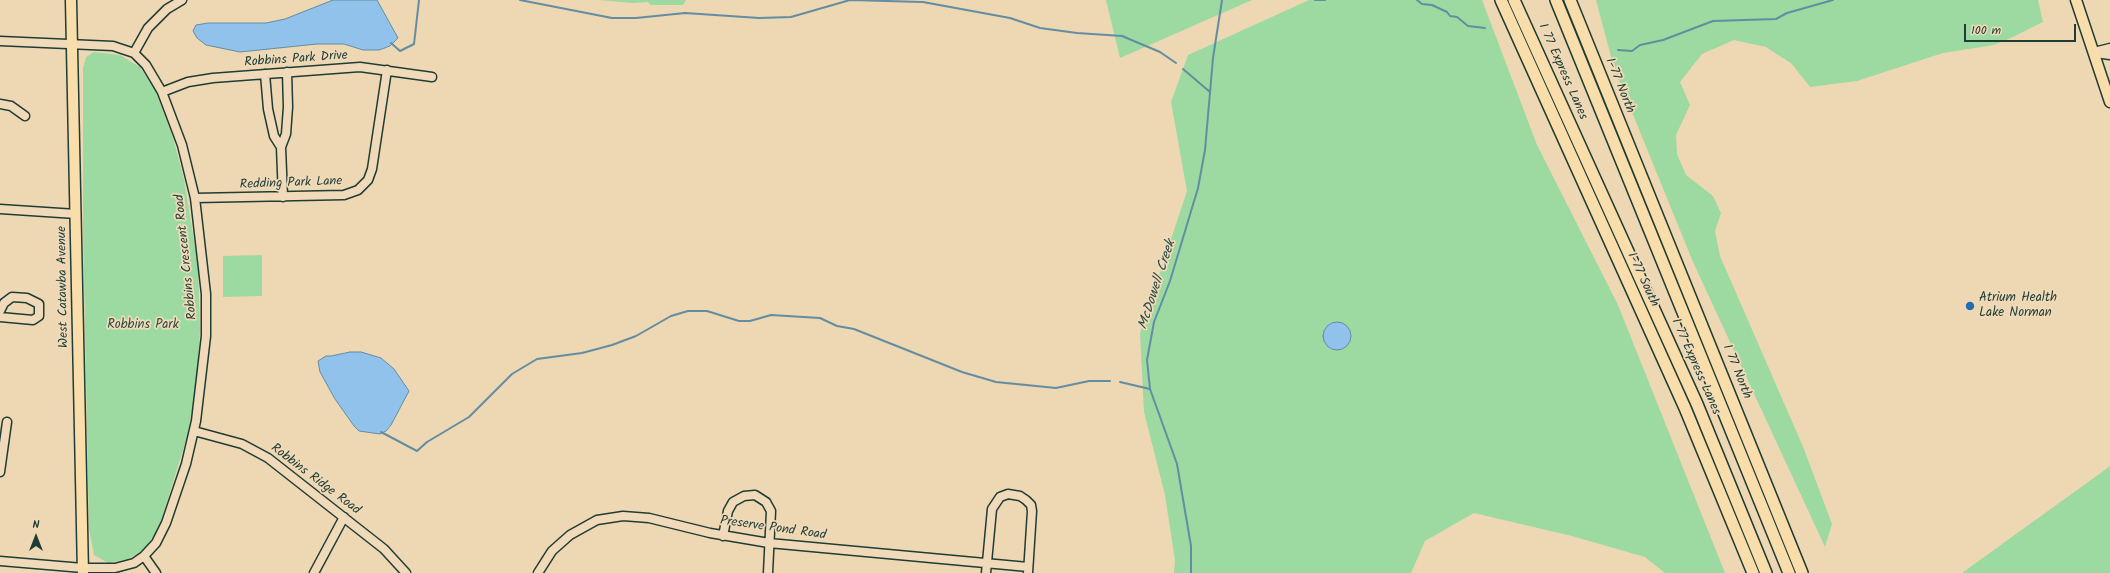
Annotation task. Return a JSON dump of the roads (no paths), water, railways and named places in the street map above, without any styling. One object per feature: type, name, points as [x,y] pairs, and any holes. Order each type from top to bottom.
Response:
[{"type":"highway","name":"I-77 South","points":[[1501,0],[1682,401],[1753,573]]},
{"type":"highway","name":"I 77 Express Lanes","points":[[1514,0],[1697,404],[1759,554],[1765,573]]},
{"type":"highway","name":"I 77 Express Lanes","points":[[1556,0],[1789,573]]},
{"type":"highway","name":"I-77 North","points":[[1570,0],[1643,182]]},
{"type":"highway","points":[[1602,111],[1622,145],[1630,165],[1643,182]]},
{"type":"highway","name":"I 77 North","points":[[1643,182],[1802,573]]},
{"type":"main road","name":"West Catawba Avenue","points":[[71,0],[83,571]]},
{"type":"main road","points":[[2076,0],[2110,102]]},
{"type":"street","points":[[134,54],[148,28],[166,9],[182,0]]},
{"type":"street","name":"Robbins Crescent Road","points":[[0,40],[113,46],[134,54],[146,65],[162,92],[182,145],[195,198],[206,294],[206,336],[201,389],[194,431],[166,523],[156,543],[144,556],[134,563],[115,568],[83,571],[0,562]]},
{"type":"street","points":[[2094,52],[2110,48]]},
{"type":"street","points":[[2094,52],[2110,56]]},
{"type":"street","name":"Robbins Park Drive","points":[[162,92],[188,82],[213,78],[360,67],[432,77]]},
{"type":"street","name":"Redding Park Lane","points":[[195,198],[344,195],[351,193],[364,185],[372,169],[387,70]]},
{"type":"street","points":[[283,197],[281,147],[286,134],[288,107],[287,72]]},
{"type":"street","points":[[265,74],[268,109],[274,136],[281,147]]},
{"type":"street","points":[[0,104],[11,106],[25,116]]},
{"type":"street","points":[[0,209],[76,214]]},
{"type":"street","points":[[0,311],[4,303],[12,297],[27,298],[40,304],[39,316],[33,320],[0,317]]},
{"type":"street","points":[[0,472],[7,422]]},
{"type":"street","name":"Robbins Ridge Road","points":[[194,431],[242,444],[279,466],[384,549],[406,573]]},
{"type":"street","points":[[986,573],[992,509],[1000,496],[1014,494],[1026,500],[1032,511],[1028,570]]},
{"type":"street","points":[[723,536],[728,511],[733,502],[744,496],[755,495],[766,502],[771,511],[768,573]]},
{"type":"street","name":"Preserve Pond Road","points":[[538,573],[559,543],[584,526],[604,519],[624,516],[649,518],[723,536],[769,543],[987,563],[1028,570]]},
{"type":"street","points":[[314,573],[344,517]]},
{"type":"street","points":[[144,556],[156,573]]},
{"type":"water","points":[[333,0],[377,0],[398,38],[390,46],[379,50],[363,50],[344,44],[317,44],[240,52],[206,45],[197,38],[193,31],[196,25],[208,23],[266,23],[285,19]]},
{"type":"water","points":[[1337,322],[1347,326],[1351,336],[1347,346],[1337,350],[1327,346],[1323,336],[1327,326]]},
{"type":"water","points":[[350,352],[361,352],[381,358],[394,369],[409,391],[391,425],[386,431],[380,434],[359,431],[354,426],[335,399],[320,372],[318,361],[326,356]]},
{"type":"waterway","points":[[391,43],[400,51],[414,44],[419,0]]},
{"type":"waterway","points":[[520,0],[612,18],[636,18],[685,13],[759,18],[791,17],[850,0],[923,2],[1010,18],[1040,28],[1077,33],[1122,36],[1160,52],[1176,63]]},
{"type":"waterway","name":"McDowell Creek","points":[[1191,573],[1191,546],[1177,464],[1150,389],[1147,360],[1154,322],[1170,281],[1198,188],[1205,150],[1213,58],[1222,0]]},
{"type":"waterway","points":[[1315,0],[1325,0]]},
{"type":"waterway","points":[[1417,0],[1422,4],[1432,5],[1447,12],[1450,16],[1457,17],[1468,26],[1485,28]]},
{"type":"waterway","points":[[1618,50],[1632,51],[1640,45],[1663,40],[1713,21],[1776,19],[1787,13],[1833,0]]},
{"type":"waterway","points":[[1183,69],[1210,92]]},
{"type":"waterway","points":[[381,432],[417,451],[427,442],[469,417],[512,374],[537,359],[582,353],[612,345],[636,336],[671,316],[688,311],[707,311],[739,321],[750,321],[771,315],[820,318],[837,326],[854,329],[962,372],[996,382],[1056,388],[1089,381],[1110,381]]},
{"type":"waterway","points":[[1120,382],[1150,389]]},
{"type":"place","name":"Atrium Health Lake Norman","points":[[1970,306]]},
{"type":"park label","name":"Robbins Park","points":[[143,326]]}]
